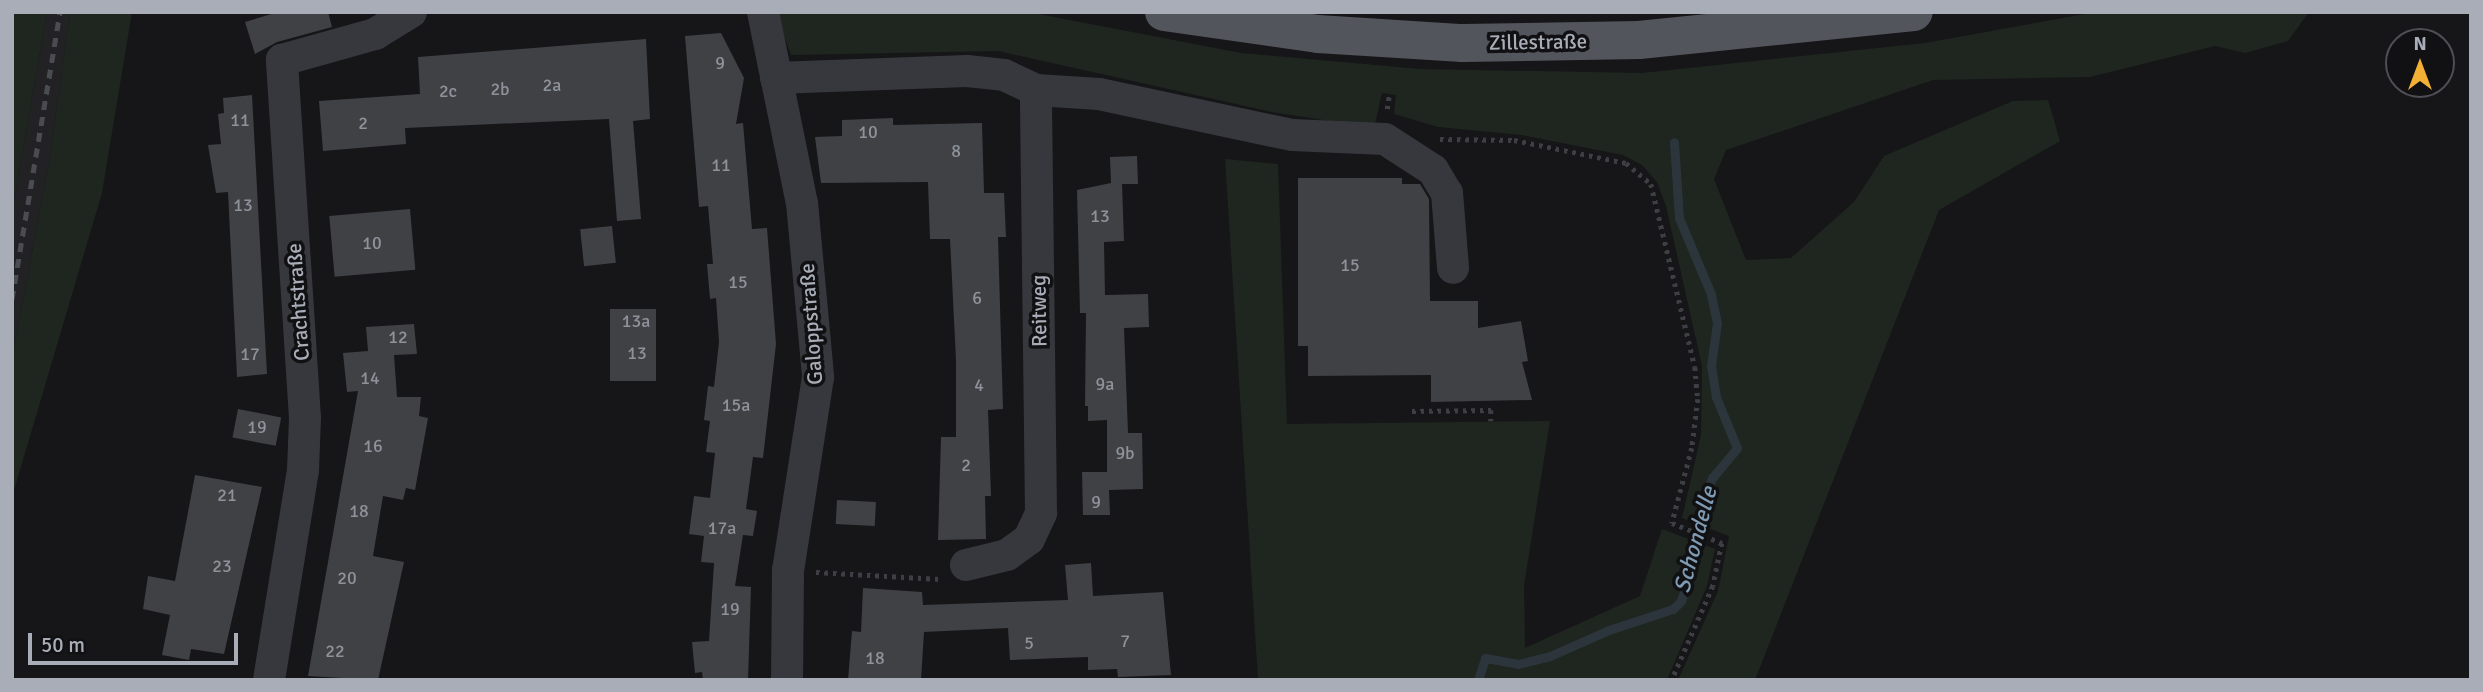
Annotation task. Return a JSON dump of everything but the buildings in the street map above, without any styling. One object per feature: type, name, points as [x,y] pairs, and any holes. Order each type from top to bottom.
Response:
[{"type":"main road","name":"Zillestraße","points":[[1164,12],[1318,34],[1463,43],[1639,40],[1913,12]]},
{"type":"street","name":"Crachtstraße","points":[[269,680],[303,470],[305,418],[282,60],[376,34],[411,12]]},
{"type":"street","name":"Galoppstraße","points":[[763,12],[802,203],[818,377],[788,570],[783,649],[787,680]]},
{"type":"street","points":[[776,78],[967,71],[1004,75],[1036,90],[1099,94],[1292,135],[1385,139],[1433,170],[1447,193],[1453,268]]},
{"type":"street","name":"Reitweg","points":[[967,565],[1007,555],[1029,539],[1041,513],[1036,90]]},
{"type":"path","points":[[1385,139],[1514,140],[1626,163],[1651,184],[1695,367],[1698,399],[1692,448],[1672,523],[1722,543],[1713,586],[1672,680]]},
{"type":"path","points":[[1412,411],[1491,410],[1491,421]]},
{"type":"path","points":[[788,570],[951,580],[967,565]]},
{"type":"shaded area","points":[[12,12],[47,12],[12,212]]},
{"type":"shaded area","points":[[47,12],[70,12],[50,158],[12,358],[12,212]]},
{"type":"shaded area","points":[[70,12],[132,12],[102,193],[12,497],[12,358],[50,158]]},
{"type":"shaded area","points":[[775,12],[1028,12],[1241,53],[1420,69],[1642,73],[1925,43],[2096,12],[2309,12],[2288,41],[2245,53],[2215,46],[2090,77],[1933,80],[1726,150],[1714,179],[1746,260],[1791,258],[1854,202],[1884,156],[2013,101],[2048,100],[2060,141],[1939,210],[1755,680],[1678,680],[1718,591],[1729,536],[1682,518],[1701,435],[1702,366],[1666,206],[1657,182],[1642,165],[1623,155],[1522,135],[1438,127],[1394,114],[1396,95],[1382,93],[1374,128],[1272,112],[998,51],[791,55]]},
{"type":"shaded area","points":[[1225,159],[1278,164],[1287,424],[1550,421],[1524,586],[1525,648],[1640,596],[1662,529],[1715,549],[1707,586],[1667,680],[1258,680]]},
{"type":"waterway","name":"Schondelle","points":[[1478,680],[1485,658],[1518,664],[1550,656],[1609,630],[1673,609],[1681,601],[1696,552],[1703,501],[1712,478],[1737,448],[1716,397],[1711,366],[1717,323],[1711,294],[1679,218],[1674,142]]},
{"type":"railway","points":[[12,299],[60,12]]}]
